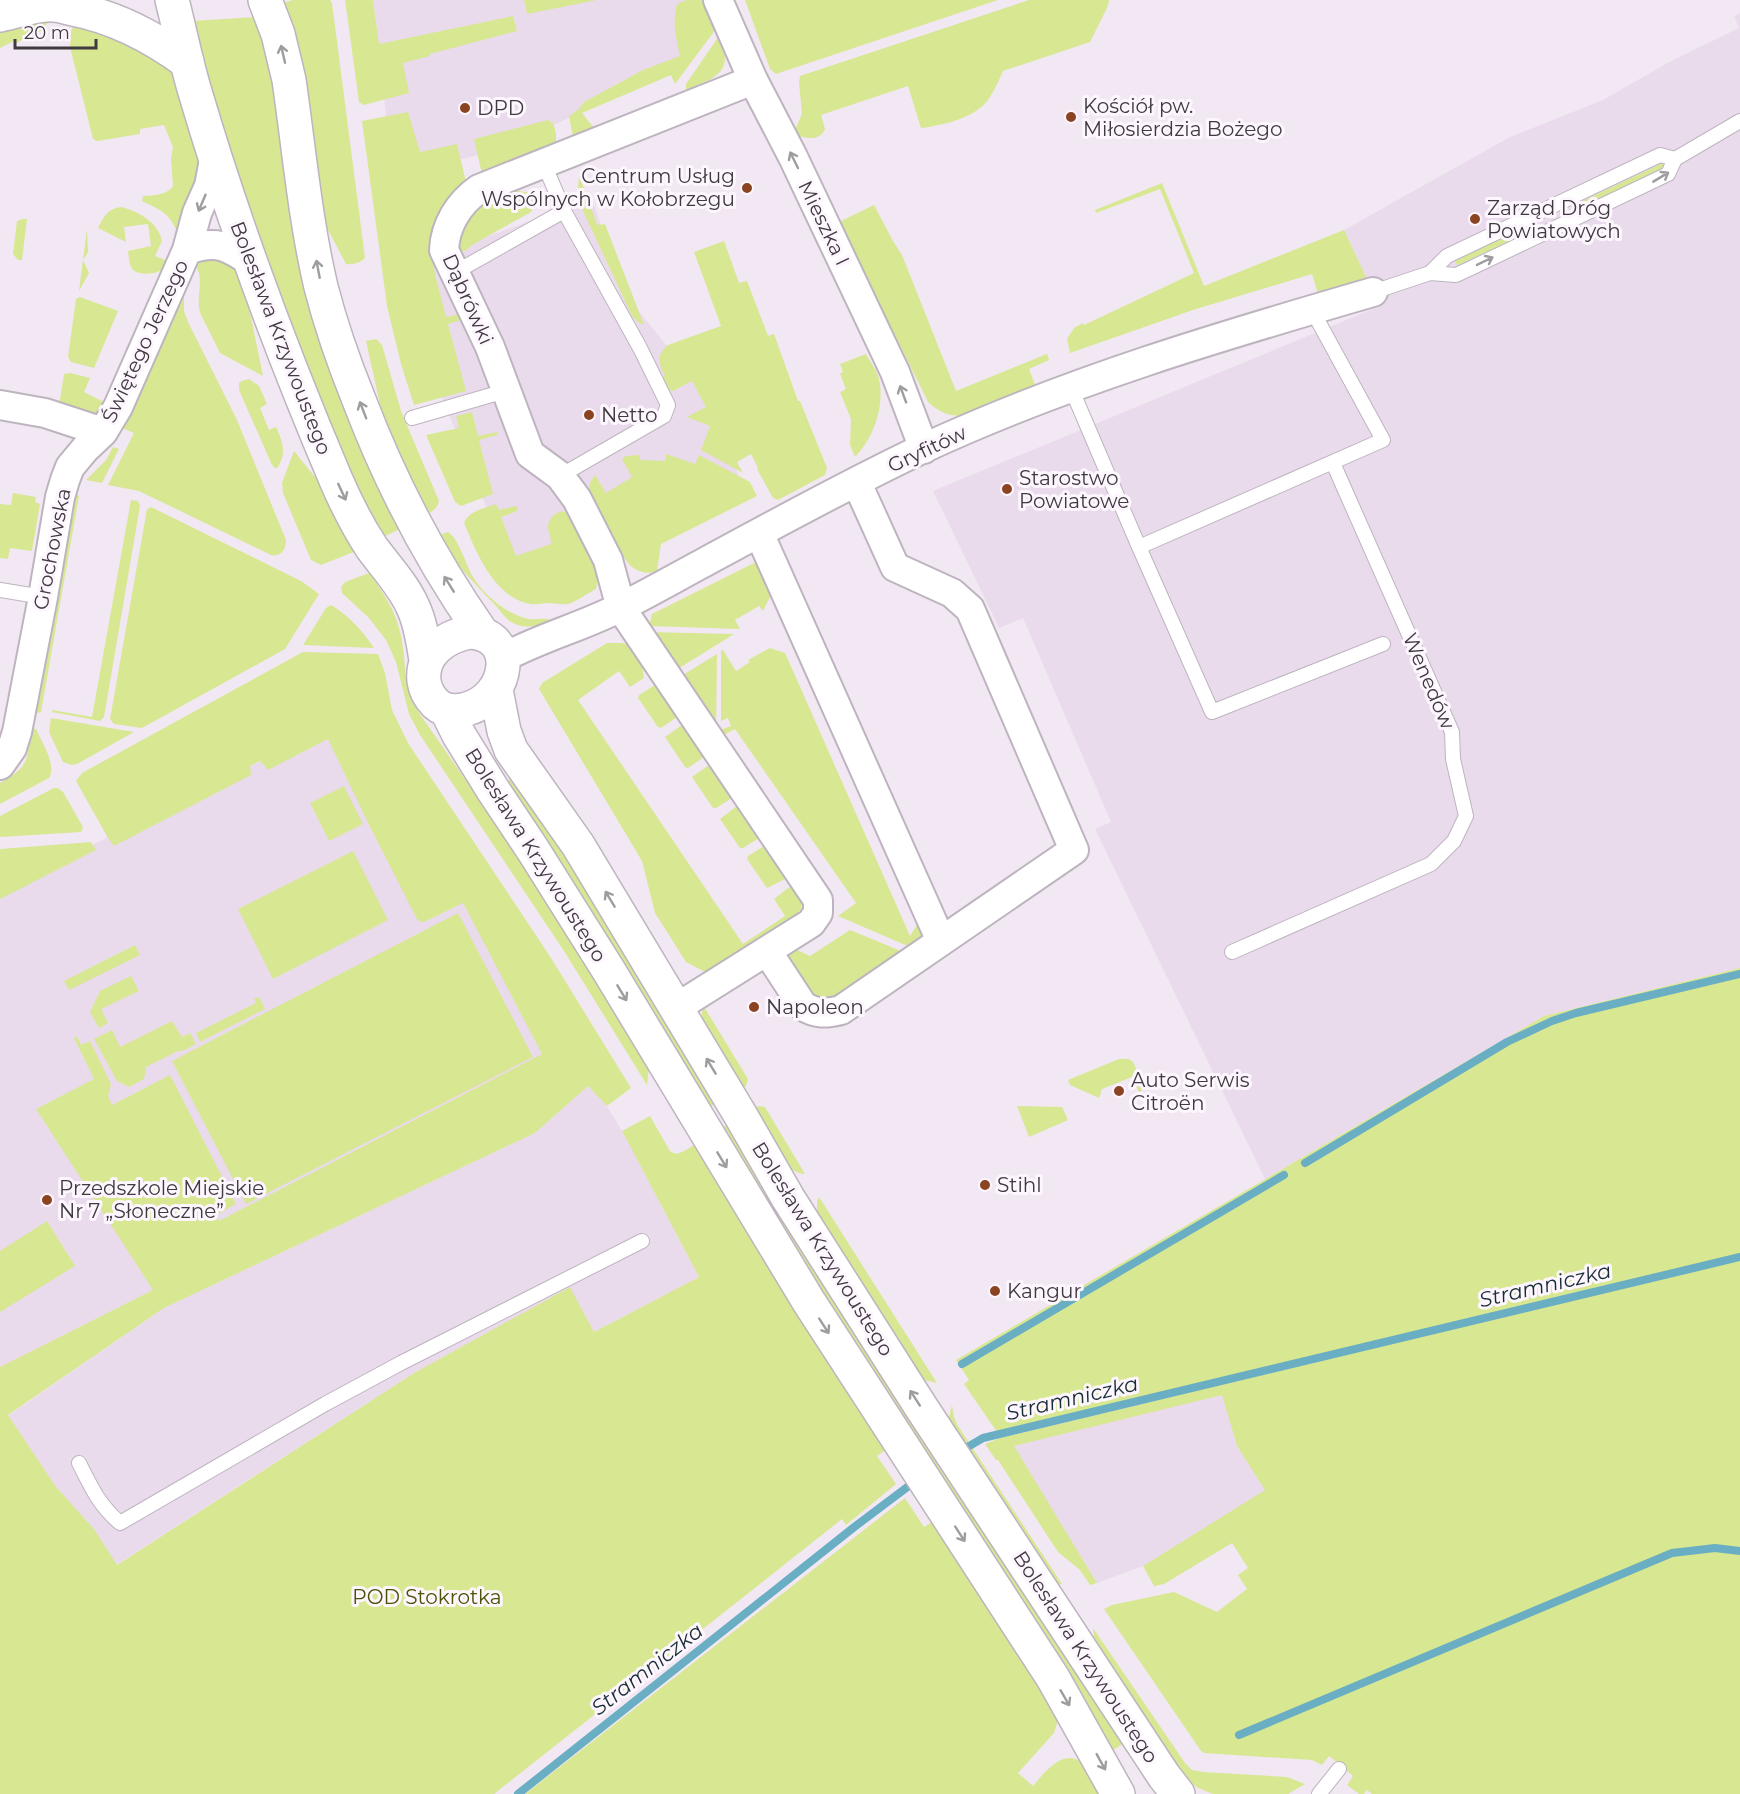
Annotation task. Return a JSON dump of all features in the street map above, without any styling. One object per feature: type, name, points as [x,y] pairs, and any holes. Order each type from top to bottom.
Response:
[{"type":"main road","name":"Bolesława Krzywoustego","points":[[172,0],[214,155],[250,262],[286,358],[348,507],[370,544],[413,605],[423,636],[426,660]]},
{"type":"main road","points":[[265,0],[278,34],[285,62],[316,259],[327,310],[342,356],[372,433],[412,521],[449,585],[482,633],[491,639],[503,658],[503,669],[496,690],[486,700],[461,711],[447,711],[429,696],[424,684],[423,672],[426,660],[435,648],[452,637],[469,632],[482,633]]},
{"type":"main road","points":[[0,15],[44,5],[80,10],[109,19],[138,32],[187,62]]},
{"type":"main road","name":"Bolesława Krzywoustego","points":[[496,690],[504,731],[512,750],[578,845],[788,1198],[921,1407],[1178,1794]]},
{"type":"main road","name":"Bolesława Krzywoustego","points":[[447,711],[487,781],[609,972],[809,1302],[1053,1678],[1118,1794]]},
{"type":"street","name":"Mieszka I","points":[[718,0],[753,80],[798,167],[895,372],[924,449]]},
{"type":"street","name":"Dąbrówki","points":[[753,80],[479,189],[456,213],[445,238],[444,250],[490,347],[530,454],[560,476],[577,499],[608,560],[621,608],[818,900],[818,913],[811,923],[766,951]]},
{"type":"street","name":"Świętego Jerzego","points":[[103,432],[118,406],[187,250],[209,186],[214,155]]},
{"type":"street","name":"Świętego Jerzego","points":[[187,250],[198,246],[222,245],[250,262]]},
{"type":"street","name":"Gryfitów","points":[[503,658],[527,645],[621,608],[857,483],[924,449],[994,418],[1071,387],[1203,342],[1373,292]]},
{"type":"street","points":[[0,405],[45,413],[103,432]]},
{"type":"street","name":"Grochowska","points":[[6,757],[19,725],[65,480],[70,467],[103,432]]},
{"type":"street","points":[[676,1008],[766,951],[803,1006],[825,1014],[840,1010],[1074,850],[969,609],[952,593],[895,567],[857,483]]},
{"type":"street","points":[[759,533],[941,941]]},
{"type":"lane","points":[[1373,292],[1430,273],[1456,275],[1668,174],[1675,159],[1740,121]]},
{"type":"lane","points":[[1430,273],[1447,256],[1548,208],[1660,156],[1675,159]]},
{"type":"lane","points":[[544,164],[564,211],[640,348],[668,405],[664,416],[560,476]]},
{"type":"lane","points":[[1548,208],[1557,227]]},
{"type":"lane","points":[[454,273],[564,211]]},
{"type":"lane","points":[[1140,547],[1383,440],[1312,310]]},
{"type":"lane","points":[[1071,387],[1212,712],[1383,644]]},
{"type":"lane","points":[[412,418],[505,391]]},
{"type":"lane","name":"Wenedów","points":[[1232,952],[1431,864],[1454,842],[1466,816],[1453,759],[1452,732],[1333,463]]},
{"type":"lane","points":[[0,590],[43,597]]},
{"type":"lane","points":[[79,1463],[93,1493],[107,1512],[120,1523],[325,1404],[642,1241]]},
{"type":"lane","points":[[1319,1794],[1339,1769]]},
{"type":"shaded area","points":[[373,0],[685,0],[690,62],[530,136],[478,155],[392,177]]},
{"type":"shaded area","points":[[1740,13],[1740,968],[1544,1016],[1265,1179],[1095,829],[1111,822],[1023,618],[999,628],[933,491],[1380,306],[1344,230],[1510,137],[1603,100],[1671,61],[1739,28],[1734,16]]},
{"type":"shaded area","points":[[592,199],[624,293],[705,393],[748,499],[516,581],[405,305],[402,267]]},
{"type":"shaded area","points":[[353,715],[586,1078],[0,1367],[0,891]]},
{"type":"shaded area","points":[[588,1086],[607,1106],[622,1131],[699,1277],[594,1332],[570,1288],[414,1373],[116,1565],[94,1529],[56,1488],[8,1416],[164,1308],[535,1133]]},
{"type":"shaded area","points":[[1222,1394],[1237,1446],[1266,1490],[1143,1566],[1097,1583],[1013,1446]]},
{"type":"green space","points":[[293,0],[330,0],[332,3],[365,258],[354,264],[346,264],[325,224],[283,3]]},
{"type":"green space","points":[[345,0],[373,0],[379,44],[513,16],[517,31],[403,63],[409,93],[364,105],[359,102]]},
{"type":"green space","points":[[524,0],[597,0],[527,14]]},
{"type":"green space","points":[[687,0],[705,0],[716,29],[675,84],[671,75],[582,113],[594,128],[573,137],[569,116],[584,102],[643,70],[680,56],[675,18],[677,4]]},
{"type":"green space","points":[[745,0],[998,0],[776,74],[770,69]]},
{"type":"green space","points":[[1029,0],[1109,0],[1090,42],[1003,71],[992,94],[984,104],[969,115],[940,125],[921,128],[908,86],[821,115],[825,129],[820,136],[804,137],[794,132],[802,114],[800,76]]},
{"type":"green space","points":[[257,17],[400,529],[383,537],[361,501],[300,353],[222,130],[192,21]]},
{"type":"green space","points":[[51,19],[41,31],[0,48],[0,28]]},
{"type":"green space","points":[[76,19],[118,34],[145,48],[168,66],[175,78],[200,163],[200,175],[178,235],[169,217],[142,201],[143,196],[163,193],[173,186],[171,159],[173,147],[164,125],[140,129],[140,134],[97,141],[93,139],[70,47],[71,32]]},
{"type":"green space","points":[[719,36],[725,58],[724,66],[714,77],[686,90],[686,84]]},
{"type":"green space","points":[[408,112],[420,152],[457,144],[466,182],[432,255],[446,317],[465,313],[465,319],[448,324],[466,391],[414,405],[387,306],[362,121]]},
{"type":"green space","points":[[548,120],[553,123],[556,144],[482,174],[474,139]]},
{"type":"green space","points":[[1663,163],[1666,164],[1665,167],[1575,210],[1573,208],[1574,205]]},
{"type":"green space","points":[[579,175],[597,224],[605,224],[644,325],[632,316],[583,211],[578,191]]},
{"type":"green space","points":[[1162,183],[1204,286],[1344,230],[1368,281],[1318,294],[1312,274],[1193,310],[1070,353],[1067,339],[1074,328],[1194,273],[1160,189],[1096,213],[1095,210]]},
{"type":"green space","points":[[510,190],[535,196],[536,201],[531,212],[465,251],[459,251],[457,249],[460,236],[468,218],[480,206]]},
{"type":"green space","points":[[874,205],[902,255],[956,391],[1047,354],[1049,360],[1029,369],[1036,387],[968,415],[947,414],[928,402],[839,222]]},
{"type":"green space","points":[[121,207],[141,215],[157,229],[162,241],[155,256],[168,261],[163,269],[144,274],[136,272],[131,266],[128,251],[151,246],[148,224],[124,227],[126,242],[98,228],[109,212]]},
{"type":"green space","points":[[27,219],[22,260],[18,260],[13,254],[17,221]]},
{"type":"green space","points":[[1531,225],[1534,227],[1533,230],[1458,265],[1455,263],[1456,260]]},
{"type":"green space","points":[[87,229],[88,252],[83,260]]},
{"type":"green space","points":[[724,241],[739,283],[747,281],[768,336],[774,334],[798,401],[800,401],[827,468],[825,475],[778,500],[773,498],[751,454],[737,462],[743,473],[701,450],[710,426],[687,417],[706,407],[692,381],[673,391],[667,388],[661,378],[665,376],[660,356],[668,345],[721,326],[694,252]]},
{"type":"green space","points":[[206,259],[230,264],[244,283],[263,376],[220,353],[201,315],[199,309],[200,277],[195,264]]},
{"type":"green space","points":[[83,260],[89,273],[79,291]]},
{"type":"green space","points":[[184,288],[184,311],[188,322],[237,420],[286,540],[284,550],[278,555],[271,555],[139,491],[108,485],[134,433],[122,428]]},
{"type":"green space","points":[[80,297],[118,311],[94,368],[71,362],[68,357],[76,299]]},
{"type":"green space","points":[[376,339],[382,345],[401,411],[439,501],[434,510],[425,515],[385,427],[366,341]]},
{"type":"green space","points":[[866,354],[878,376],[879,410],[873,431],[855,457],[850,445],[851,419],[840,392],[846,389],[840,374],[843,372],[840,364]]},
{"type":"green space","points":[[70,373],[90,378],[84,392],[106,403],[100,413],[59,406],[64,374]]},
{"type":"green space","points":[[249,379],[259,386],[267,404],[260,408],[269,430],[276,427],[281,438],[283,453],[277,468],[272,465],[239,390],[239,383]]},
{"type":"green space","points":[[472,412],[478,436],[497,432],[497,435],[479,440],[493,494],[461,506],[455,502],[426,435],[459,428],[456,416]]},
{"type":"green space","points":[[113,447],[119,449],[102,483],[86,480],[106,460]]},
{"type":"green space","points":[[294,451],[323,487],[356,551],[321,565],[311,560],[283,493],[282,483]]},
{"type":"green space","points":[[666,454],[695,464],[699,455],[750,482],[757,496],[661,544],[657,571],[643,572],[631,566],[621,553],[595,506],[589,487],[595,475],[606,493],[632,477],[622,459],[626,456],[640,455],[640,460],[665,461]]},
{"type":"green space","points":[[13,493],[36,497],[35,502],[40,504],[32,551],[10,548],[8,559],[0,558],[0,504],[11,505]]},
{"type":"green space","points":[[76,493],[79,496],[41,712],[33,714],[72,500]]},
{"type":"green space","points":[[131,500],[138,501],[140,506],[104,717],[100,721],[52,712],[52,710],[92,717]]},
{"type":"green space","points":[[496,504],[499,510],[515,506],[518,508],[517,511],[501,517],[516,556],[551,544],[548,528],[550,520],[559,512],[571,514],[595,559],[596,589],[566,604],[530,604],[517,600],[506,592],[488,572],[464,523],[473,513]]},
{"type":"green space","points":[[151,507],[301,581],[319,594],[285,649],[142,728],[114,724],[110,719],[147,509]]},
{"type":"green space","points":[[448,532],[455,539],[478,584],[497,603],[521,617],[552,621],[529,627],[520,626],[509,620],[443,546],[437,536]]},
{"type":"green space","points":[[758,561],[771,595],[763,611],[759,606],[735,620],[740,629],[649,626],[652,614]]},
{"type":"green space","points":[[369,573],[396,618],[403,646],[409,691],[417,710],[520,858],[649,1067],[647,1085],[564,951],[420,735],[409,714],[396,662],[386,640],[369,618],[342,593],[341,587],[345,582]]},
{"type":"green space","points":[[331,605],[355,624],[374,648],[303,645],[326,608]]},
{"type":"green space","points":[[648,632],[734,634],[673,672]]},
{"type":"green space","points":[[607,643],[624,643],[630,647],[642,664],[644,678],[630,687],[619,671],[578,700],[743,944],[785,916],[774,899],[792,885],[802,900],[801,909],[794,917],[707,973],[686,962],[655,913],[642,861],[539,689],[542,683]]},
{"type":"green space","points":[[770,648],[786,655],[910,936],[922,917],[928,933],[917,950],[838,916],[856,903],[735,729],[722,736],[720,730],[731,726],[728,718],[721,721],[721,651],[723,650],[736,671],[750,662],[748,660]]},
{"type":"green space","name":"POD Stokrotka","points":[[303,652],[378,654],[385,673],[392,710],[408,743],[551,958],[631,1088],[607,1106],[588,1086],[535,1133],[164,1308],[8,1415],[56,1487],[94,1529],[117,1565],[414,1373],[570,1287],[594,1332],[699,1277],[622,1131],[650,1116],[673,1153],[680,1153],[696,1144],[887,1449],[877,1456],[896,1484],[846,1525],[842,1519],[494,1794],[0,1794],[0,1367],[153,1290],[36,1109],[94,1079],[74,1038],[77,1036],[81,1045],[90,1041],[111,1084],[108,1096],[112,1105],[170,1075],[236,1204],[216,1215],[219,1221],[542,1054],[463,903],[424,922],[418,921],[328,739],[268,770],[260,761],[250,766],[251,775],[114,846],[108,838],[76,781],[82,773]]},
{"type":"green space","points":[[717,654],[716,734],[678,678]]},
{"type":"green space","points":[[655,685],[677,717],[661,728],[638,698]]},
{"type":"green space","points":[[51,718],[134,732],[72,765],[63,762],[49,732]]},
{"type":"green space","points":[[682,725],[704,757],[688,768],[685,767],[665,737]]},
{"type":"green space","points":[[31,728],[36,729],[48,754],[51,767],[49,778],[0,804],[0,783],[17,772],[25,762]]},
{"type":"green space","points":[[709,765],[732,798],[716,808],[713,808],[692,777]]},
{"type":"green space","points":[[512,778],[556,839],[716,1103],[708,1108],[505,782]]},
{"type":"green space","points":[[344,786],[363,824],[329,841],[310,803]]},
{"type":"green space","points":[[54,788],[63,792],[83,827],[81,832],[0,837],[0,816]]},
{"type":"green space","points":[[737,806],[759,838],[743,848],[740,848],[720,819]]},
{"type":"green space","points":[[91,842],[96,850],[0,899],[0,849]]},
{"type":"green space","points":[[764,846],[787,878],[767,888],[747,859]]},
{"type":"green space","points":[[353,851],[388,920],[273,979],[238,909]]},
{"type":"green space","points":[[458,913],[533,1057],[246,1204],[172,1061]]},
{"type":"green space","points":[[850,930],[901,951],[903,960],[819,1006],[782,964],[789,946],[810,956]]},
{"type":"green space","points":[[135,945],[140,955],[69,990],[64,981]]},
{"type":"green space","points":[[1740,968],[1740,1794],[1372,1794],[1367,1790],[1364,1794],[1359,1794],[1347,1785],[1353,1776],[1329,1756],[1322,1765],[1312,1760],[1201,1751],[1104,1609],[1112,1605],[1174,1592],[1217,1612],[1247,1589],[1238,1575],[1248,1568],[1232,1543],[1164,1584],[1154,1586],[1143,1566],[1265,1490],[1237,1446],[1222,1395],[1014,1446],[1097,1583],[1090,1585],[1080,1570],[1058,1552],[998,1460],[985,1444],[1000,1438],[1506,1316],[1505,1311],[997,1432],[964,1384],[969,1380],[956,1360],[1544,1016]]},
{"type":"green space","points":[[131,976],[139,991],[101,1009],[108,1023],[99,1028],[90,1012],[100,991]]},
{"type":"green space","points":[[259,997],[265,1009],[200,1042],[196,1033],[256,1003],[254,999]]},
{"type":"green space","points":[[703,1005],[748,1079],[746,1086],[742,1088],[701,1021]]},
{"type":"green space","points":[[172,1021],[182,1037],[190,1033],[196,1044],[146,1067],[144,1079],[129,1087],[117,1081],[94,1039],[112,1030],[120,1047]]},
{"type":"green space","points":[[1119,1059],[1129,1059],[1133,1062],[1145,1089],[1139,1092],[1132,1077],[1102,1089],[1099,1098],[1070,1085],[1068,1080]]},
{"type":"green space","points":[[758,1106],[765,1107],[805,1174],[789,1168],[754,1109]]},
{"type":"green space","points":[[1017,1106],[1062,1107],[1068,1120],[1029,1137]]},
{"type":"green space","points":[[729,1124],[1124,1743],[1112,1751],[821,1294],[721,1128]]},
{"type":"green space","points":[[819,1197],[937,1383],[921,1379],[817,1214]]},
{"type":"green space","points":[[47,1221],[75,1266],[0,1312],[0,1251]]},
{"type":"green space","points":[[952,1405],[958,1426],[1062,1584],[1056,1584],[949,1422]]},
{"type":"green space","points":[[905,1498],[924,1527],[934,1521],[1020,1653],[1058,1720],[1054,1733],[1018,1773],[1033,1786],[1049,1768],[1062,1759],[1070,1758],[1077,1760],[1087,1768],[1102,1794],[525,1794]]},
{"type":"green space","points":[[1093,1628],[1192,1770],[1287,1777],[1305,1784],[1288,1794],[1213,1794],[1198,1788],[1182,1776],[1095,1644]]},
{"type":"waterway","points":[[1305,1163],[1507,1042],[1552,1021],[1576,1013],[1740,974]]},
{"type":"waterway","points":[[962,1364],[1284,1175]]},
{"type":"waterway","name":"Stramniczka","points":[[959,1452],[983,1438],[1740,1257]]},
{"type":"waterway","name":"Stramniczka","points":[[518,1794],[918,1479]]},
{"type":"waterway","points":[[1239,1735],[1672,1553],[1715,1548],[1740,1551]]},
{"type":"place","name":"DPD","points":[[465,108]]},
{"type":"place","name":"Kościół pw. Miłosierdzia Bożego","points":[[1071,117]]},
{"type":"place","name":"Centrum Usług Wspólnych w Kołobrzegu","points":[[747,188]]},
{"type":"place","name":"Zarząd Dróg Powiatowych","points":[[1475,219]]},
{"type":"place","name":"Netto","points":[[589,415]]},
{"type":"place","name":"Starostwo Powiatowe","points":[[1007,489]]},
{"type":"place","name":"Napoleon","points":[[754,1007]]},
{"type":"place","name":"Auto Serwis Citroën","points":[[1119,1091]]},
{"type":"place","name":"Stihl","points":[[985,1185]]},
{"type":"place","name":"Przedszkole Miejskie Nr 7 „Słoneczne”","points":[[47,1200]]},
{"type":"place","name":"Kangur","points":[[995,1291]]}]
